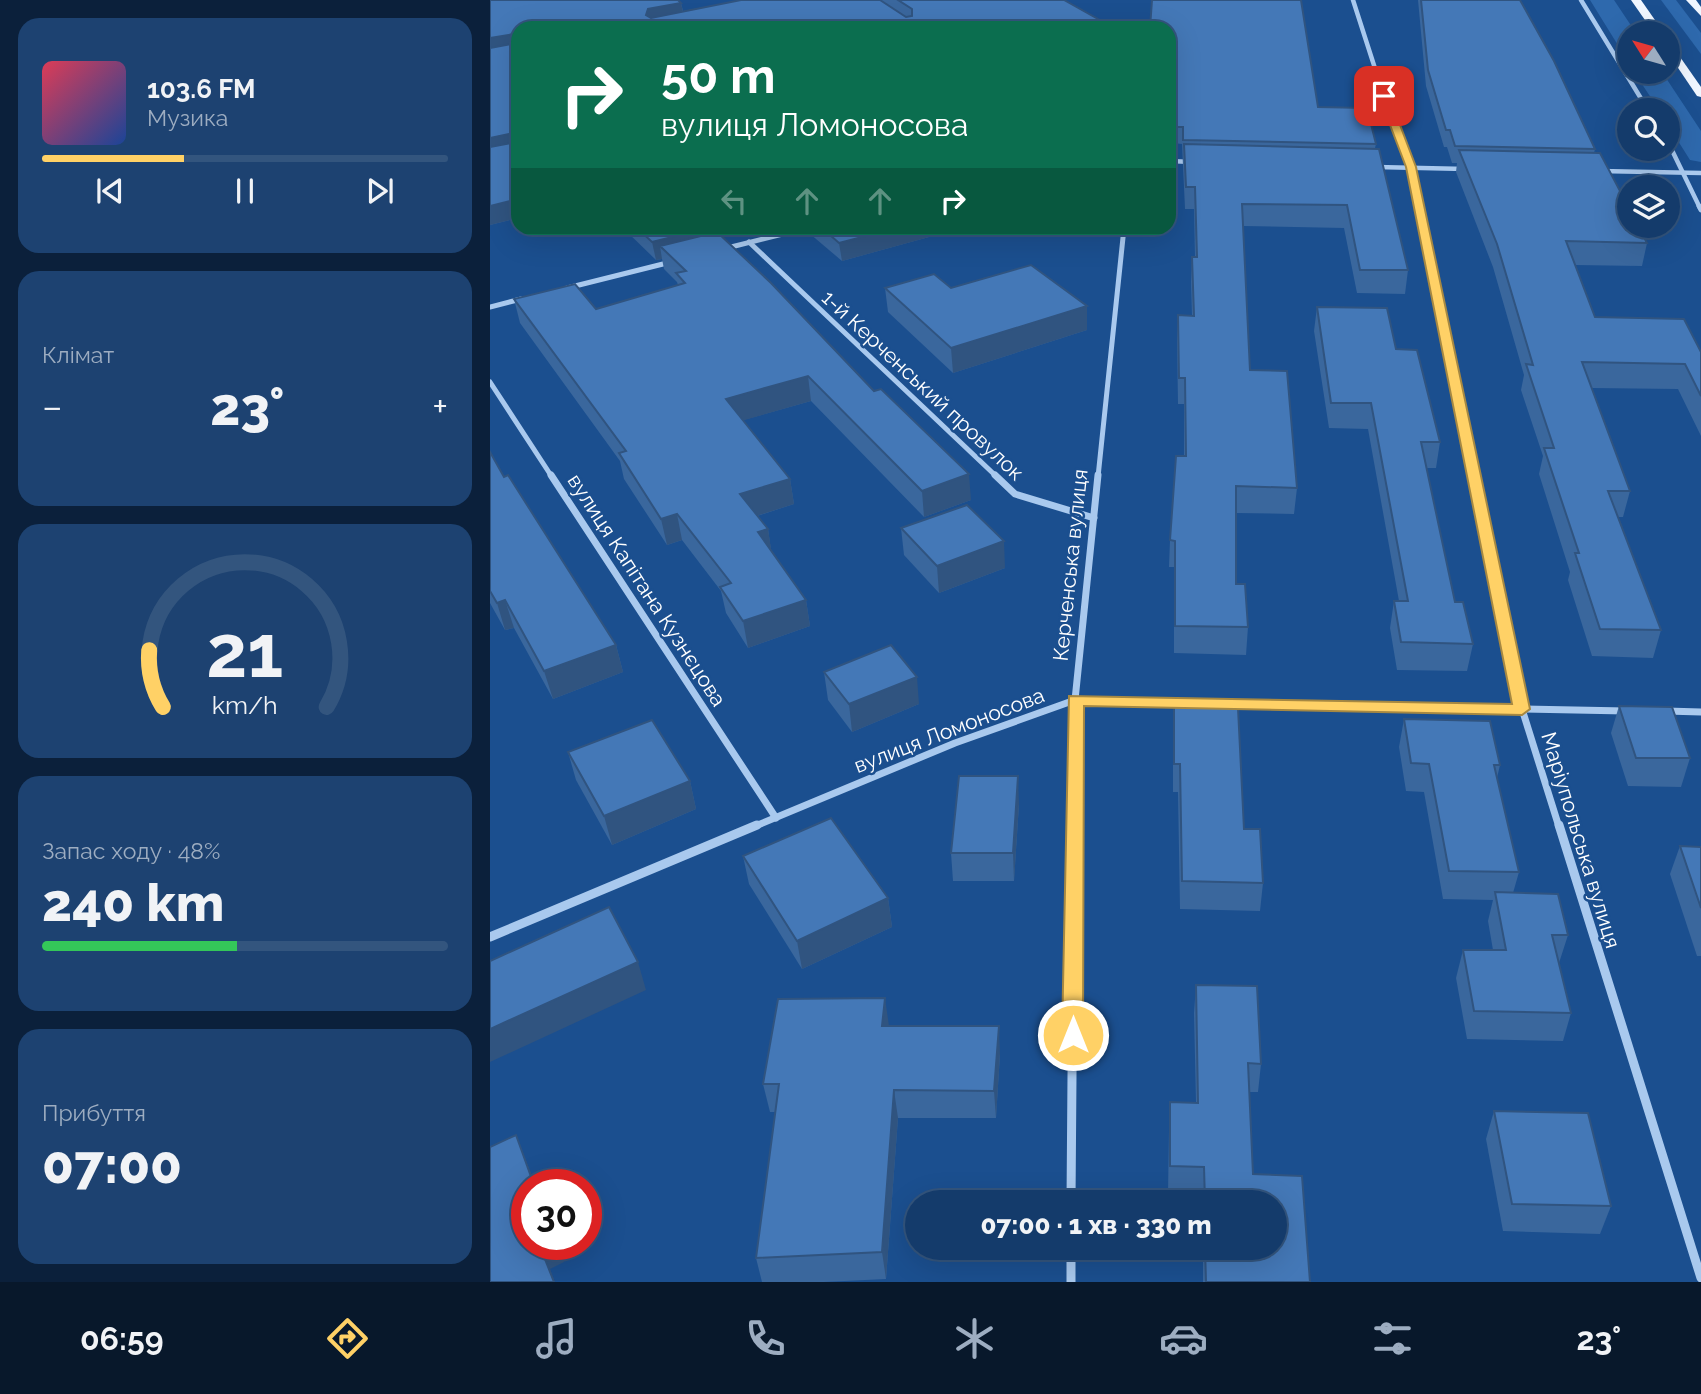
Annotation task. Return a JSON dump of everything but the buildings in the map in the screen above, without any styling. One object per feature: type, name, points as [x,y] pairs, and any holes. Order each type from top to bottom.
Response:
[{"type":"main road","points":[[1636,0],[1651,21]]},
{"type":"main road","points":[[1691,0],[1701,13]]},
{"type":"main road","points":[[1680,63],[1701,94]]},
{"type":"street","name":"Маріупольська вулиця","points":[[1353,0],[1399,144],[1411,167],[1522,709],[1701,1278]]},
{"type":"street","points":[[1581,0],[1641,98]]},
{"type":"street","points":[[1176,161],[1196,162]]},
{"type":"street","points":[[1677,161],[1701,210]]},
{"type":"street","points":[[1370,166],[1479,169]]},
{"type":"street","points":[[1588,171],[1701,173]]},
{"type":"street","points":[[710,252],[778,235]]},
{"type":"street","name":"Керченська вулиця","points":[[1072,1190],[1075,700],[1123,235]]},
{"type":"street","name":"1-й Керченський провулок","points":[[749,242],[1015,494],[1094,518]]},
{"type":"street","points":[[555,291],[685,258]]},
{"type":"street","points":[[490,307],[529,297]]},
{"type":"street","name":"вулиця Капітана Кузнєцова","points":[[490,382],[775,818]]},
{"type":"street","name":"вулиця Ломоносова","points":[[490,937],[955,743],[1075,700],[1632,711]]},
{"type":"street","points":[[1660,711],[1701,712]]},
{"type":"street","points":[[1071,1260],[1071,1282]]},
{"type":"shaded area","points":[[1590,0],[1614,0],[1628,21],[1617,21],[1617,44]]},
{"type":"shaded area","points":[[1661,0],[1676,0],[1701,33],[1701,54],[1680,26],[1680,21],[1677,21]]},
{"type":"shaded area","points":[[1642,84],[1670,84],[1679,98],[1651,98]]},
{"type":"shaded area","points":[[1680,99],[1701,131],[1701,162],[1690,160],[1680,144]]},
{"type":"route","points":[[1073,1035],[1075,700],[1522,709],[1411,167],[1399,144],[1384,96]]}]
